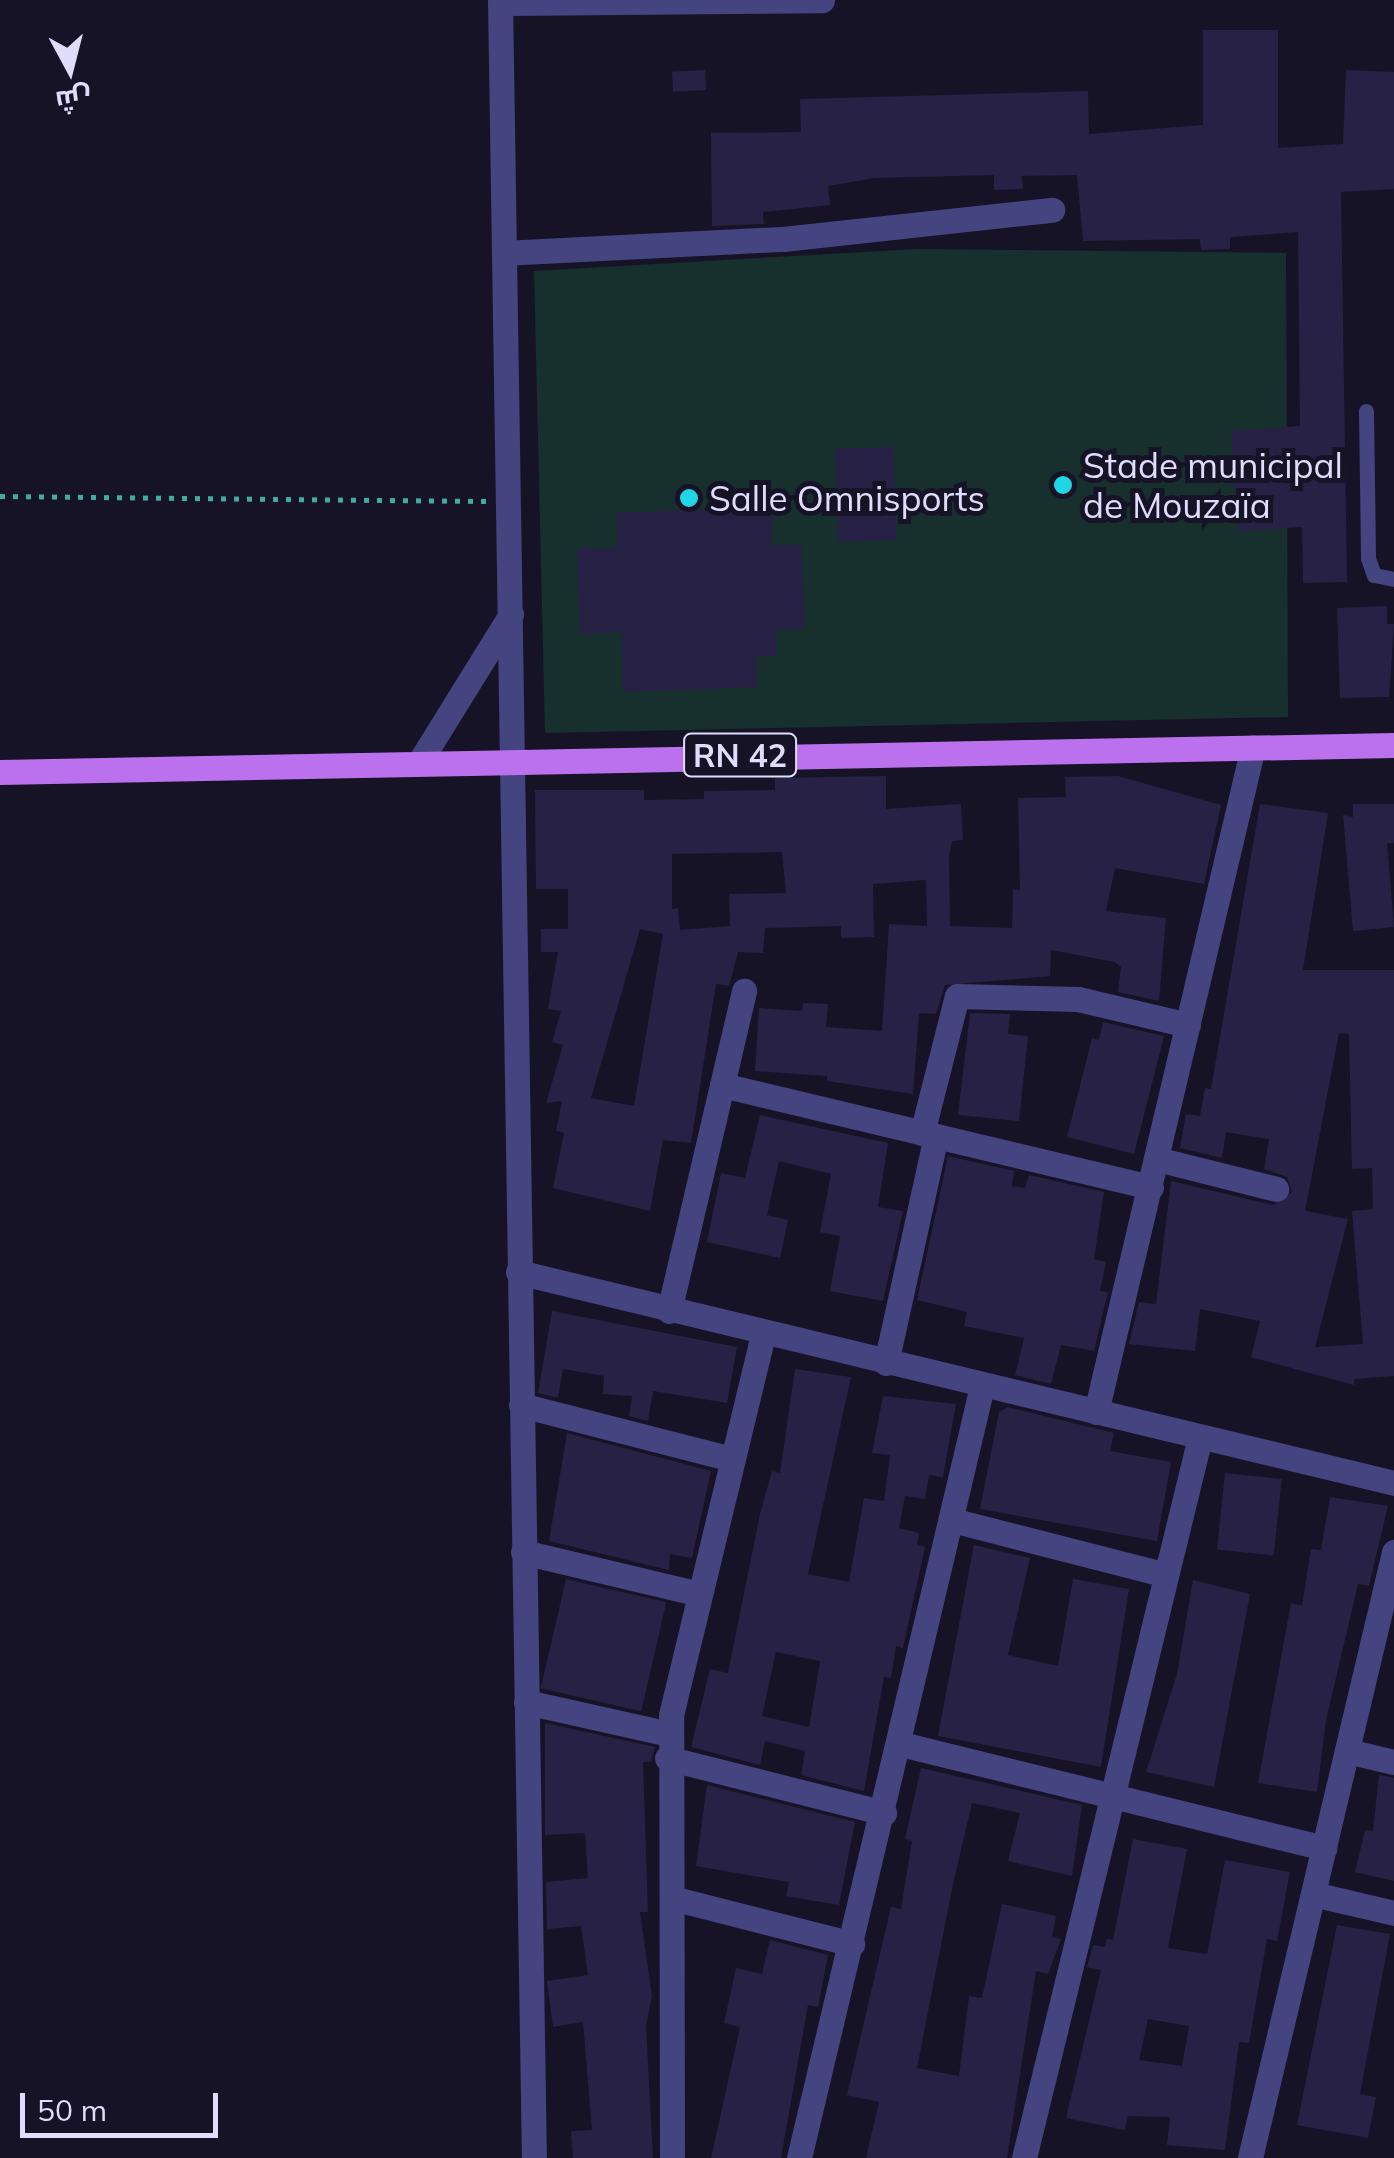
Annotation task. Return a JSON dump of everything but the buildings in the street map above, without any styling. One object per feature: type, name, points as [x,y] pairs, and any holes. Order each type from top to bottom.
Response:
[{"type":"main road","name":"RN 42","points":[[0,772],[514,758],[1394,745]]},
{"type":"street","points":[[534,2158],[500,2],[822,0]]},
{"type":"street","points":[[504,253],[783,240],[1052,210]]},
{"type":"street","points":[[420,760],[512,614]]},
{"type":"street","points":[[1096,1412],[1253,748]]},
{"type":"street","points":[[669,1311],[744,991]]},
{"type":"street","points":[[886,1363],[958,996],[1078,998],[1188,1025]]},
{"type":"street","points":[[722,1085],[1151,1187]]},
{"type":"street","points":[[1157,1159],[1276,1189]]},
{"type":"street","points":[[518,1272],[1394,1484]]},
{"type":"street","points":[[672,2158],[668,1746],[699,1594],[764,1334]]},
{"type":"street","points":[[799,2158],[901,1744],[982,1386]]},
{"type":"street","points":[[521,1405],[732,1459]]},
{"type":"street","points":[[1024,2158],[1200,1437]]},
{"type":"street","points":[[952,1520],[1166,1575]]},
{"type":"street","points":[[523,1552],[699,1594]]},
{"type":"street","points":[[1250,2158],[1394,1552]]},
{"type":"street","points":[[526,1702],[884,1813]]},
{"type":"street","points":[[901,1744],[1324,1848]]},
{"type":"street","points":[[1347,1750],[1394,1762]]},
{"type":"street","points":[[1313,1894],[1394,1913]]},
{"type":"street","points":[[672,1898],[852,1944]]},
{"type":"lane","points":[[1366,411],[1368,558],[1374,574],[1394,579]]},
{"type":"path","points":[[0,496],[509,501]]},
{"type":"green space","points":[[916,249],[1286,253],[1288,717],[545,733],[534,271]]},
{"type":"place","name":"Stade municipal de Mouzaïa","points":[[1063,485]]},
{"type":"place","name":"Salle Omnisports","points":[[689,498]]}]
